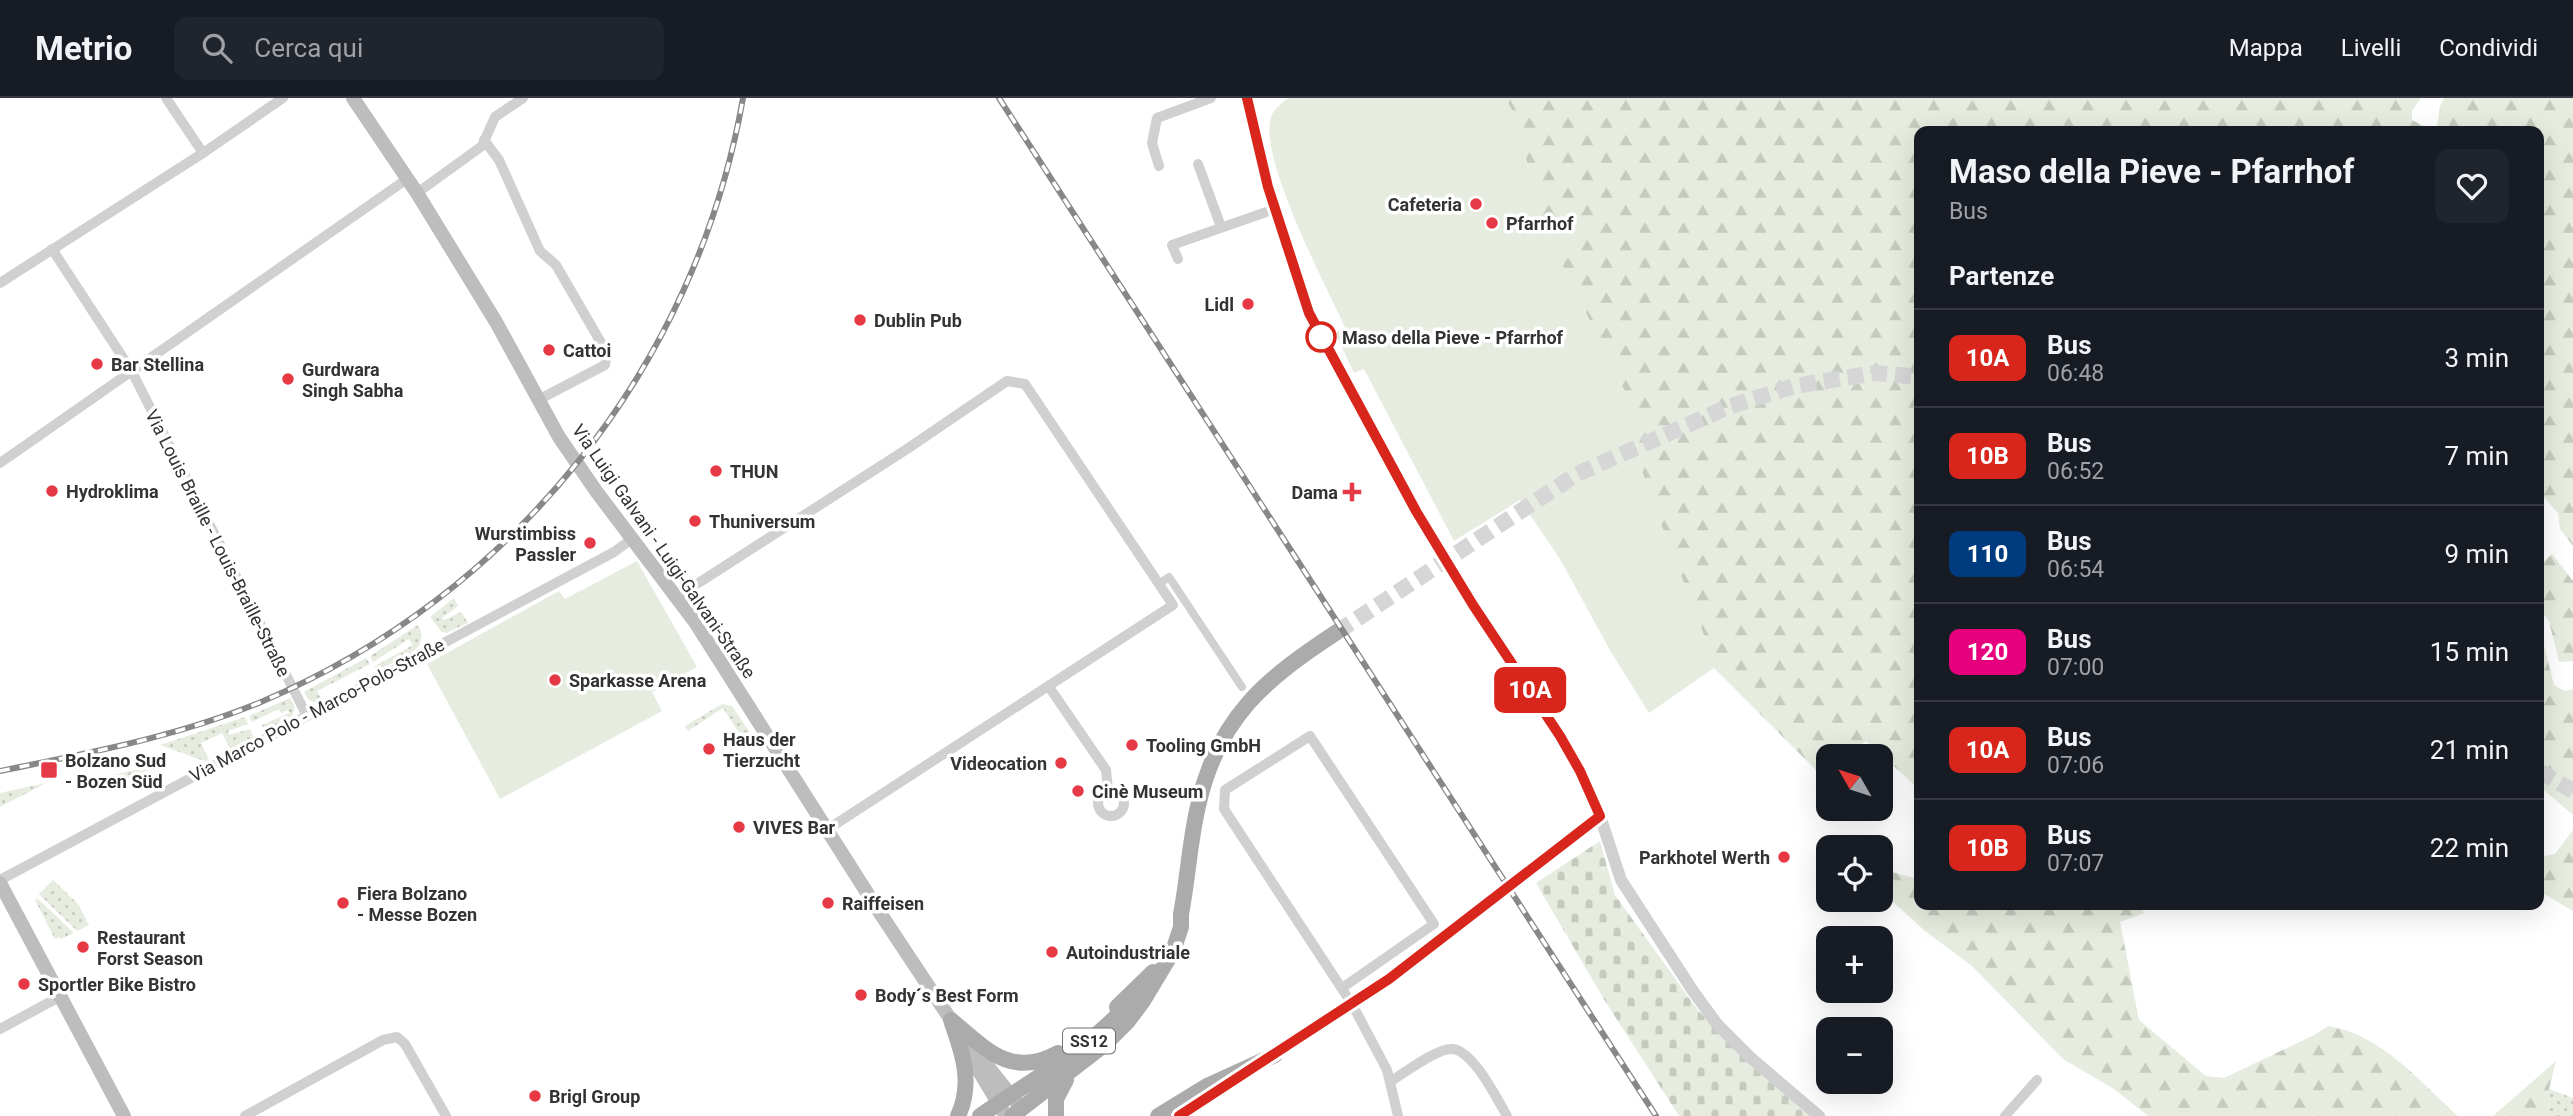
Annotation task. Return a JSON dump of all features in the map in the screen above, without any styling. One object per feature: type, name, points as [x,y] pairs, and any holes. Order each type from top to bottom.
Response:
[{"type":"main road","name":"Via Luigi Galvani - Luigi-Galvani-Straße","points":[[353,98],[417,193],[495,322],[559,437],[715,651],[878,910],[1005,1103],[1021,1114]]},
{"type":"main road","name":"SS12","points":[[1104,1045],[1117,1034],[1143,1000],[1173,951],[1181,927],[1198,804],[1218,746],[1238,713],[1264,685],[1294,660],[1337,632]]},
{"type":"main road","points":[[0,882],[124,1116]]},
{"type":"main road","name":"SS12","points":[[1005,1103],[1105,1028],[1135,997],[1166,952],[1181,914]]},
{"type":"main road","points":[[951,1020],[1000,1059],[1021,1063],[1040,1062],[1087,1033],[1153,972]]},
{"type":"main road","points":[[951,1020],[967,1074],[963,1103],[958,1116]]},
{"type":"main road","points":[[1021,1114],[1104,1045]]},
{"type":"main road","points":[[1056,1116],[1056,1099],[1062,1085],[1104,1045]]},
{"type":"main road","points":[[1158,1116],[1208,1086],[1275,1055]]},
{"type":"main road","points":[[980,1116],[1005,1103]]},
{"type":"street","points":[[166,98],[203,153]]},
{"type":"street","points":[[0,283],[284,98]]},
{"type":"street","points":[[417,193],[482,146],[495,117],[523,98]]},
{"type":"street","points":[[1159,166],[1152,143],[1157,118],[1211,98]]},
{"type":"street","points":[[1247,98],[1275,209],[1309,313],[1416,511],[1580,771],[1600,816],[1622,880],[1719,1027],[1819,1116]]},
{"type":"street","points":[[484,140],[499,160],[540,251],[556,265],[607,353],[605,365],[538,400]]},
{"type":"street","points":[[1198,164],[1221,227]]},
{"type":"street","points":[[0,463],[407,179]]},
{"type":"street","points":[[1178,259],[1172,245],[1275,209]]},
{"type":"street","name":"Via Louis Braille - Louis-Braille-Straße","points":[[52,249],[131,370],[307,716]]},
{"type":"street","points":[[674,596],[895,456],[1007,381],[1025,384],[1159,584],[1173,606],[828,829]]},
{"type":"street","name":"Via Marco Polo - Marco-Polo-Straße","points":[[0,882],[614,552],[632,539]]},
{"type":"street","points":[[1159,584],[1169,577],[1242,687]]},
{"type":"street","points":[[1049,687],[1106,770],[1108,790]]},
{"type":"street","points":[[1342,988],[1434,924],[1310,736],[1225,790],[1224,809],[1352,1004],[1375,1045],[1390,1082],[1398,1116]]},
{"type":"street","points":[[1520,879],[1600,816]]},
{"type":"street","points":[[1179,1116],[1352,1004],[1495,898]]},
{"type":"street","points":[[0,1029],[61,996]]},
{"type":"street","points":[[245,1116],[383,1040],[397,1037],[405,1044],[446,1116]]},
{"type":"street","points":[[1390,1082],[1439,1052],[1452,1049],[1463,1053],[1473,1062],[1507,1116]]},
{"type":"street","points":[[2006,1116],[2037,1080]]},
{"type":"green space","points":[[1289,98],[1505,98],[1517,119],[1540,220],[1627,396],[1645,483],[1714,668],[1649,713],[1611,652],[1560,559],[1520,500],[1454,541],[1364,369],[1354,373],[1335,333],[1345,327],[1296,222],[1274,161],[1270,136],[1271,117],[1278,106]]},
{"type":"green space","points":[[1505,98],[2421,98],[2412,111],[2412,120],[2423,126],[1914,126],[1914,785],[1894,766],[1894,744],[1869,744],[1866,741],[1861,744],[1816,744],[1816,770],[1714,668],[1645,483],[1627,396],[1540,220],[1517,119]]},
{"type":"green space","points":[[2444,98],[2573,98],[2573,546],[2560,529],[2558,513],[2544,498],[2544,126],[2437,126]]},
{"type":"green space","points":[[2552,554],[2573,581],[2573,661],[2559,662],[2549,621],[2544,614],[2544,561]]},
{"type":"green space","name":"Sparkasse Arena","points":[[637,561],[697,667],[652,692],[662,711],[500,799],[427,664],[559,591],[565,599]]},
{"type":"green space","points":[[454,598],[458,606],[442,618],[444,620],[461,612],[468,623],[446,633],[442,632],[430,617]]},
{"type":"green space","points":[[418,625],[421,634],[416,648],[402,659],[377,670],[375,666],[413,645],[409,639],[373,662],[370,656]]},
{"type":"green space","points":[[2544,645],[2554,685],[2565,691],[2573,689],[2573,815],[2544,790]]},
{"type":"green space","points":[[366,658],[370,664],[317,691],[321,699],[314,702],[309,700],[304,692]]},
{"type":"green space","points":[[290,698],[295,707],[292,716],[264,731],[262,725],[289,713],[288,710],[281,713],[278,709],[252,722],[249,716]]},
{"type":"green space","points":[[722,704],[732,706],[751,734],[743,739],[723,708],[688,731],[685,726]]},
{"type":"green space","points":[[245,717],[248,724],[228,731],[229,735],[250,729],[254,738],[231,750],[222,733],[201,743],[209,760],[207,762],[160,745]]},
{"type":"green space","points":[[150,761],[165,761],[164,764],[115,788],[111,789],[106,785],[110,776],[151,766]]},
{"type":"green space","points":[[46,783],[0,807],[0,793]]},
{"type":"green space","points":[[2573,830],[2573,911],[2544,894],[2544,856],[2555,854]]},
{"type":"green space","points":[[1600,841],[1615,895],[1697,1009],[1748,1063],[1813,1116],[1679,1116],[1605,1001],[1536,883]]},
{"type":"green space","points":[[1893,872],[1914,878],[1914,910],[2142,910],[2144,913],[2120,922],[2139,1020],[2206,1076],[2224,1078],[2328,1026],[2347,1031],[2382,1049],[2399,1061],[2458,1116],[2148,1116],[2114,1089],[2063,1059],[1972,966],[1925,931],[1893,902]]},
{"type":"green space","points":[[53,880],[78,904],[89,925],[77,931],[39,894]]},
{"type":"green space","points":[[37,898],[74,933],[55,939],[35,900]]},
{"type":"green space","points":[[2556,1061],[2549,1089],[2548,1116],[2493,1116]]},
{"type":"green space","points":[[2549,1089],[2573,1098],[2573,1116],[2548,1116]]},
{"type":"tunnel","points":[[1337,632],[1577,474],[1728,407],[1794,386],[1876,373],[1914,376]]},
{"type":"tunnel","points":[[2544,774],[2573,791]]},
{"type":"tunnel","points":[[1495,898],[1520,879]]},
{"type":"railway","points":[[0,771],[165,734],[261,702],[352,657],[436,601],[511,535],[578,461],[636,379],[683,291],[719,197],[743,98]]},
{"type":"railway","points":[[999,98],[1656,1116]]},
{"type":"bus line","name":"10A","points":[[1179,1116],[1389,979],[1600,816],[1580,771],[1560,736],[1473,605],[1416,511],[1309,313],[1268,187],[1247,98]]},
{"type":"place","name":"Cafeteria","points":[[1476,204]]},
{"type":"place","name":"Pfarrhof","points":[[1492,223]]},
{"type":"place","name":"Lidl","points":[[1248,304]]},
{"type":"place","name":"Dublin Pub","points":[[860,320]]},
{"type":"place","name":"Maso della Pieve - Pfarrhof","points":[[1321,337]]},
{"type":"place","name":"Cattoi","points":[[549,350]]},
{"type":"place","name":"Bar Stellina","points":[[97,364]]},
{"type":"place","name":"Gurdwara Singh Sabha","points":[[288,379]]},
{"type":"place","name":"THUN","points":[[716,471]]},
{"type":"place","name":"Hydroklima","points":[[52,491]]},
{"type":"place","name":"Dama","points":[[1352,492]]},
{"type":"place","name":"Thuniversum","points":[[695,521]]},
{"type":"place","name":"Wurstimbiss Passler","points":[[590,543]]},
{"type":"place","name":"Sparkasse Arena","points":[[555,680]]},
{"type":"place","name":"Tooling GmbH","points":[[1132,745]]},
{"type":"place","name":"Haus der Tierzucht","points":[[709,749]]},
{"type":"place","name":"Videocation","points":[[1061,763]]},
{"type":"place","name":"Bolzano Sud - Bozen Süd","points":[[49,770]]},
{"type":"place","name":"Cinè Museum","points":[[1078,791]]},
{"type":"place","name":"VIVES Bar","points":[[739,827]]},
{"type":"place","name":"Parkhotel Werth","points":[[1784,857]]},
{"type":"place","name":"Fiera Bolzano - Messe Bozen","points":[[343,903]]},
{"type":"place","name":"Raiffeisen","points":[[828,903]]},
{"type":"place","name":"Restaurant Forst Season","points":[[83,947]]},
{"type":"place","name":"Autoindustriale","points":[[1052,952]]},
{"type":"place","name":"Sportler Bike Bistro","points":[[24,984]]},
{"type":"place","name":"Body´s Best Form","points":[[861,995]]},
{"type":"place","name":"Brigl Group","points":[[535,1096]]}]
